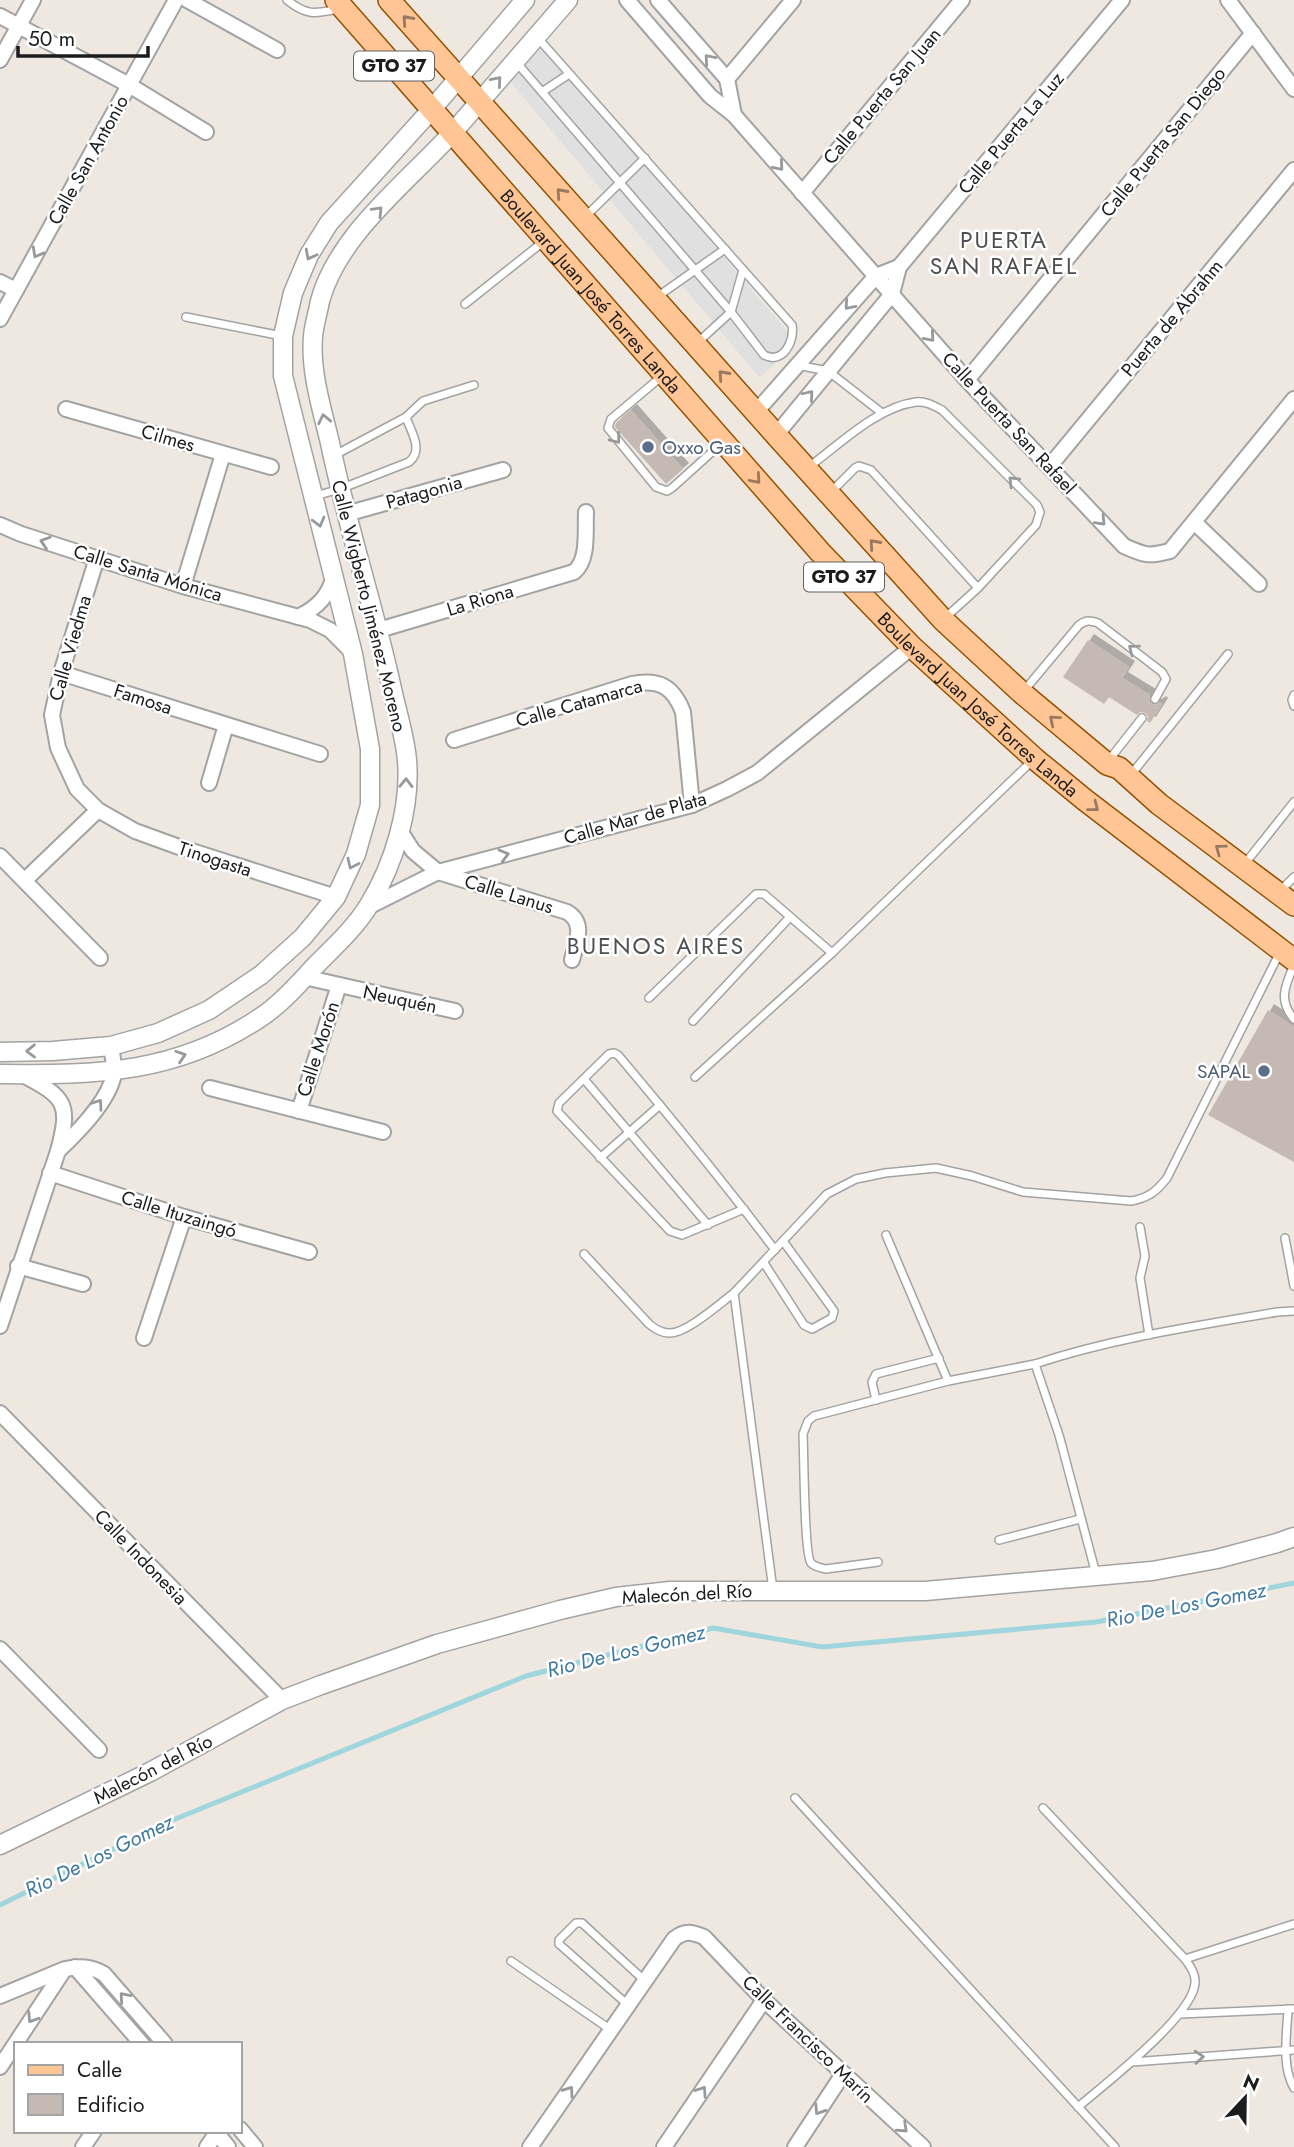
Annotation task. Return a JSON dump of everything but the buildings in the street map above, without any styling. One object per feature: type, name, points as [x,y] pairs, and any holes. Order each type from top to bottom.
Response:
[{"type":"main road","name":"Boulevard Juan José Torres Landa","points":[[390,0],[943,620],[1022,693],[1107,764],[1119,768],[1160,804],[1286,899]]},
{"type":"main road","name":"Boulevard Juan José Torres Landa","points":[[340,4],[820,552],[912,647],[1085,800],[1290,959]]},
{"type":"street","points":[[0,60],[33,0]]},
{"type":"street","name":"Calle San Antonio","points":[[0,318],[176,0]]},
{"type":"street","points":[[187,0],[277,50]]},
{"type":"street","name":"Calle Wigberto Jiménez Moreno","points":[[0,1052],[111,1046],[158,1033],[209,1010],[261,975],[303,937],[336,897],[356,854],[370,805],[370,749],[353,654],[283,376],[283,336],[293,293],[309,255],[329,223],[432,109],[525,0]]},
{"type":"street","name":"Calle Wigberto Jiménez Moreno","points":[[0,1074],[114,1072],[151,1065],[231,1036],[267,1013],[340,941],[368,907],[386,870],[400,831],[407,793],[407,759],[379,630],[332,456],[316,377],[313,336],[321,296],[337,261],[361,228],[452,133],[568,0]]},
{"type":"street","name":"Calle Puerta San Rafael","points":[[627,0],[710,96],[734,115],[967,380],[1124,546],[1153,556],[1170,551],[1294,399]]},
{"type":"street","points":[[640,15],[656,0],[727,79],[734,115]]},
{"type":"street","points":[[727,79],[793,0]]},
{"type":"street","name":"Calle Puerta San Juan","points":[[802,193],[962,0]]},
{"type":"street","name":"Calle Puerta La Luz","points":[[776,435],[892,294],[899,267],[1122,0]]},
{"type":"street","points":[[1228,0],[1294,89]]},
{"type":"street","points":[[0,16],[129,86],[206,132]]},
{"type":"street","name":"Calle Puerta San Diego","points":[[967,380],[1252,33]]},
{"type":"street","name":"Puerta de Abrahm","points":[[1049,467],[1294,170]]},
{"type":"street","name":"Calle Puerta La Luz","points":[[756,412],[876,276],[899,267]]},
{"type":"street","points":[[0,282],[16,290]]},
{"type":"street","name":"Cilmes","points":[[66,409],[271,467]]},
{"type":"street","points":[[183,586],[223,454]]},
{"type":"street","name":"Patagonia","points":[[346,514],[503,470]]},
{"type":"street","name":"La Riona","points":[[379,630],[574,572],[580,568],[583,560],[586,512]]},
{"type":"street","points":[[1194,522],[1259,584]]},
{"type":"street","name":"Calle Santa Mónica","points":[[0,525],[183,586],[320,624],[330,630],[353,654]]},
{"type":"street","name":"Calle Viedma","points":[[97,558],[61,673],[52,715],[58,748],[77,789],[98,810]]},
{"type":"street","points":[[298,617],[322,601],[334,576]]},
{"type":"street","name":"Calle Mar de Plata","points":[[368,907],[438,872],[692,805],[727,789],[757,773],[912,647]]},
{"type":"street","name":"Famosa","points":[[61,673],[320,754]]},
{"type":"street","name":"Calle Catamarca","points":[[454,740],[648,681],[664,686],[677,697],[683,712],[692,805]]},
{"type":"street","points":[[209,783],[226,725]]},
{"type":"street","points":[[25,880],[98,810]]},
{"type":"street","name":"Tinogasta","points":[[98,810],[135,831],[179,848],[336,897]]},
{"type":"street","points":[[400,831],[413,851],[438,872]]},
{"type":"street","points":[[0,856],[100,958]]},
{"type":"street","name":"Calle Lanus","points":[[438,872],[574,916],[579,922],[572,960]]},
{"type":"street","name":"Neuquén","points":[[304,977],[455,1011]]},
{"type":"street","name":"Calle Morón","points":[[339,985],[299,1111],[383,1132]]},
{"type":"street","points":[[58,1151],[99,1104],[109,1087],[114,1072],[111,1046]]},
{"type":"street","points":[[0,1326],[65,1123],[65,1112],[55,1093],[22,1074]]},
{"type":"street","points":[[210,1088],[299,1111]]},
{"type":"street","name":"Calle Ituzaingó","points":[[50,1173],[184,1217],[309,1252]]},
{"type":"street","points":[[144,1338],[184,1217]]},
{"type":"street","points":[[18,1266],[83,1284]]},
{"type":"street","name":"Calle Indonesia","points":[[0,1413],[282,1700]]},
{"type":"street","name":"Malecón del Río","points":[[0,1845],[150,1772],[282,1700],[437,1644],[560,1610],[616,1597],[670,1591],[925,1591],[1152,1571],[1217,1559],[1294,1537]]},
{"type":"street","points":[[0,1649],[99,1750]]},
{"type":"street","name":"Calle Francisco Marín","points":[[645,1981],[674,1938],[682,1933],[692,1932],[704,1937],[764,2000],[923,2147]]},
{"type":"street","points":[[0,1996],[70,1968],[91,1968],[104,1974],[163,2042]]},
{"type":"street","points":[[70,1968],[140,2042]]},
{"type":"street","points":[[18,2042],[70,1968]]},
{"type":"street","points":[[530,2147],[645,1981]]},
{"type":"street","points":[[664,2147],[764,2000]]},
{"type":"street","points":[[0,2067],[14,2047]]},
{"type":"street","points":[[795,2147],[843,2074]]},
{"type":"street","points":[[242,2131],[255,2147]]},
{"type":"street","points":[[217,2133],[228,2147]]},
{"type":"lane","points":[[287,0],[301,10],[314,14],[340,4]]},
{"type":"lane","points":[[515,61],[731,312],[764,355],[775,358],[780,356],[791,345],[792,325],[536,36]]},
{"type":"lane","points":[[542,92],[569,74]]},
{"type":"lane","points":[[584,218],[645,158]]},
{"type":"lane","points":[[465,304],[546,240]]},
{"type":"lane","points":[[655,298],[724,249]]},
{"type":"lane","points":[[695,344],[731,312],[743,270]]},
{"type":"lane","points":[[186,317],[283,336]]},
{"type":"lane","points":[[797,365],[828,371],[882,413]]},
{"type":"lane","points":[[664,374],[611,419],[608,428],[656,487],[667,491],[672,488],[723,442]]},
{"type":"lane","points":[[332,456],[406,417],[423,401],[474,385]]},
{"type":"lane","points":[[806,469],[882,413],[918,402],[942,410],[1037,505],[1040,512],[1035,525],[978,588],[943,620]]},
{"type":"lane","points":[[313,497],[340,489],[413,458],[417,447],[406,417]]},
{"type":"lane","points":[[829,494],[855,468],[859,466],[871,470],[978,588]]},
{"type":"lane","points":[[1022,693],[1079,625],[1090,620],[1098,623],[1162,671],[1166,680],[1156,699]]},
{"type":"lane","points":[[1129,777],[1228,654]]},
{"type":"lane","points":[[1294,695],[1294,706]]},
{"type":"lane","points":[[1107,764],[1142,718]]},
{"type":"lane","points":[[695,1077],[832,953],[1035,758]]},
{"type":"lane","points":[[1242,866],[1294,802]]},
{"type":"lane","points":[[1286,899],[1294,877]]},
{"type":"lane","points":[[649,998],[756,894],[764,894],[832,953]]},
{"type":"lane","points":[[693,1021],[790,917]]},
{"type":"lane","points":[[1290,959],[1284,993],[1285,1007],[1294,1019]]},
{"type":"lane","points":[[584,1254],[649,1324],[661,1332],[671,1334],[682,1330],[734,1293],[827,1194],[856,1179],[936,1168],[1023,1192],[1131,1201],[1144,1199],[1156,1192],[1167,1178],[1290,959]]},
{"type":"lane","points":[[744,1209],[682,1234],[670,1231],[557,1111],[559,1103],[614,1053],[660,1105],[744,1209],[775,1250]]},
{"type":"lane","points":[[584,1079],[708,1225]]},
{"type":"lane","points":[[600,1158],[660,1105]]},
{"type":"lane","points":[[1140,1227],[1145,1256],[1140,1278],[1149,1335]]},
{"type":"lane","points":[[886,1235],[948,1381]]},
{"type":"lane","points":[[1285,1238],[1294,1286]]},
{"type":"lane","points":[[764,1263],[804,1325],[812,1329],[832,1318],[834,1311],[783,1241]]},
{"type":"lane","points":[[734,1293],[773,1591]]},
{"type":"lane","points":[[878,1562],[826,1569],[818,1568],[809,1558],[803,1434],[808,1421],[814,1416],[948,1381],[1035,1364],[1149,1335],[1294,1311]]},
{"type":"lane","points":[[876,1400],[872,1382],[876,1374],[939,1358]]},
{"type":"lane","points":[[1035,1364],[1059,1435],[1096,1575]]},
{"type":"lane","points":[[999,1540],[1080,1519]]},
{"type":"lane","points":[[795,1798],[1115,2147]]},
{"type":"lane","points":[[1043,1808],[1185,1959],[1194,1974],[1195,1984],[1191,1996],[1180,2014],[1131,2062],[1078,2107]]},
{"type":"lane","points":[[628,2005],[559,1944],[559,1940],[576,1923],[582,1923],[645,1981]]},
{"type":"lane","points":[[1185,1959],[1294,1924]]},
{"type":"lane","points":[[511,1961],[611,2030]]},
{"type":"lane","points":[[1180,2014],[1291,2009],[1289,2080],[1294,2088]]},
{"type":"lane","points":[[1131,2062],[1290,2050]]},
{"type":"shaded area","points":[[543,44],[797,343],[760,378],[508,79]]},
{"type":"waterway","name":"Rio De Los Gomez","points":[[0,1905],[168,1822],[526,1676],[713,1628],[822,1647],[1096,1622],[1294,1583]]},
{"type":"place","name":"Oxxo Gas","points":[[648,447]]},
{"type":"place","name":"SAPAL","points":[[1264,1071]]},
{"type":"district","name":"PUERTA SAN RAFAEL","points":[[1004,253]]},
{"type":"district","name":"BUENOS AIRES","points":[[656,946]]}]
